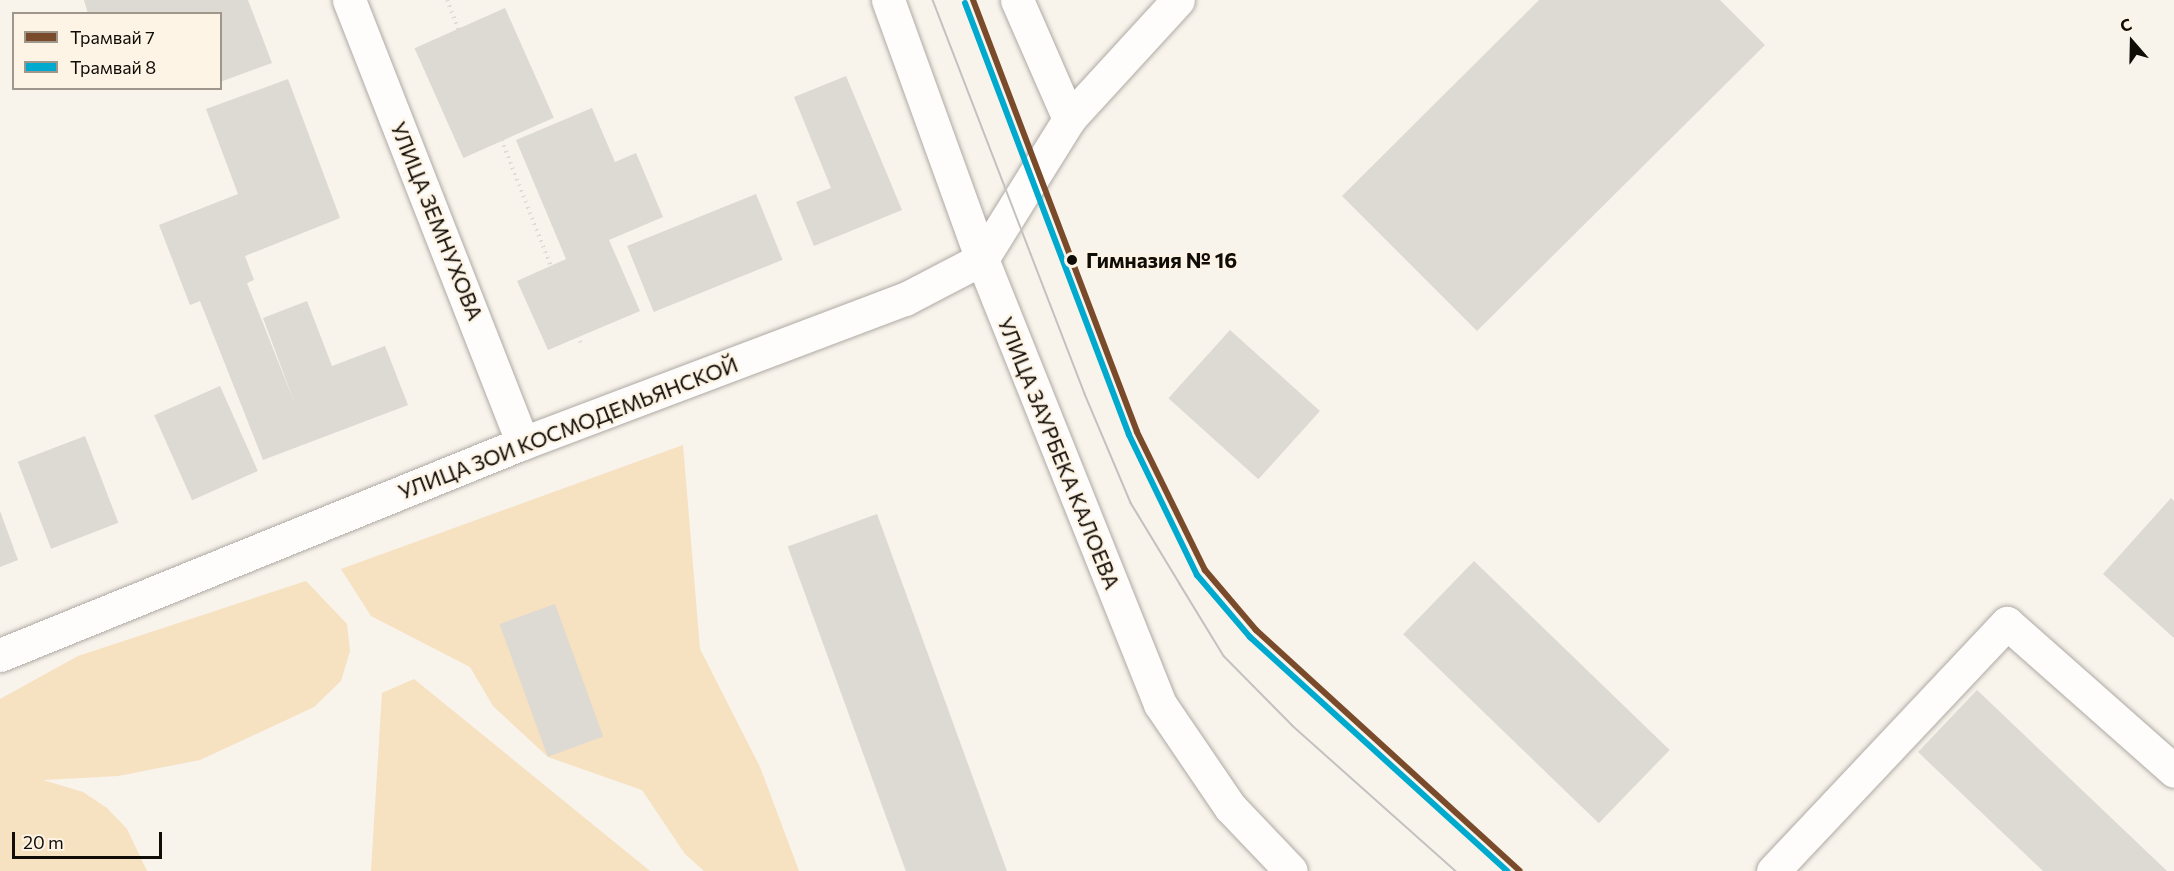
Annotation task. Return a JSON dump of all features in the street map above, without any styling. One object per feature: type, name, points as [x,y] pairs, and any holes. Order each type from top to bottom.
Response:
[{"type":"street","name":"УЛИЦА ЗЕМНУХОВА","points":[[349,0],[523,443]]},
{"type":"street","name":"УЛИЦА ЗАУРБЕКА КАЛОЕВА","points":[[888,0],[982,259],[1160,704],[1230,807],[1291,871]]},
{"type":"street","points":[[1017,0],[1069,119]]},
{"type":"street","points":[[982,259],[1069,119],[1178,0]]},
{"type":"street","name":"УЛИЦА ЗОИ КОСМОДЕМЬЯНСКОЙ","points":[[0,655],[523,443],[905,299],[982,259]]},
{"type":"street","points":[[1773,871],[2007,623],[2174,771]]},
{"type":"path","points":[[447,0],[581,343]]},
{"type":"shaded area","points":[[683,445],[700,649],[760,767],[799,871],[704,871],[685,854],[642,790],[548,757],[493,706],[470,667],[371,616],[341,569]]},
{"type":"shaded area","points":[[306,581],[347,624],[350,651],[341,681],[314,707],[200,760],[118,776],[43,780],[83,792],[107,808],[127,829],[147,871],[0,871],[0,699],[78,656]]},
{"type":"shaded area","points":[[414,679],[650,871],[371,871],[382,693]]},
{"type":"building","points":[[84,0],[248,0],[272,63],[222,81],[222,12],[87,12]]},
{"type":"building","points":[[1539,0],[1720,0],[1765,45],[1477,331],[1342,196]]},
{"type":"building","points":[[505,8],[554,118],[463,158],[415,48]]},
{"type":"building","points":[[846,76],[902,210],[814,246],[796,202],[831,188],[794,97]]},
{"type":"building","points":[[288,79],[340,218],[245,256],[254,280],[247,283],[295,404],[263,318],[307,301],[332,366],[385,346],[408,405],[263,460],[200,301],[190,305],[159,225],[238,194],[206,109]]},
{"type":"building","points":[[592,108],[615,162],[636,153],[663,217],[609,240],[640,311],[548,350],[517,281],[566,259],[516,140]]},
{"type":"building","points":[[756,194],[783,260],[654,312],[627,246]]},
{"type":"building","points":[[1230,330],[1320,411],[1258,479],[1168,398]]},
{"type":"building","points":[[220,386],[258,471],[192,500],[154,415]]},
{"type":"building","points":[[85,436],[118,523],[51,549],[18,462]]},
{"type":"building","points":[[2171,498],[2174,501],[2174,638],[2103,574]]},
{"type":"building","points":[[0,511],[18,560],[0,567]]},
{"type":"building","points":[[877,514],[1007,871],[906,871],[788,546]]},
{"type":"building","points":[[1474,561],[1670,750],[1599,823],[1403,634]]},
{"type":"building","points":[[555,604],[603,736],[548,757],[500,624]]},
{"type":"building","points":[[1977,690],[2167,871],[2043,871],[1918,752]]},
{"type":"tram line","points":[[933,0],[1085,394],[1131,503],[1224,656],[1293,726],[1456,871]]},
{"type":"tram line","name":"7","points":[[973,0],[1137,432],[1205,570],[1256,630],[1520,871]]},
{"type":"tram line","name":"8","points":[[965,3],[1129,435],[1197,575],[1250,637],[1507,871]]},
{"type":"place","name":"Гимназия № 16","points":[[1072,260]]}]
